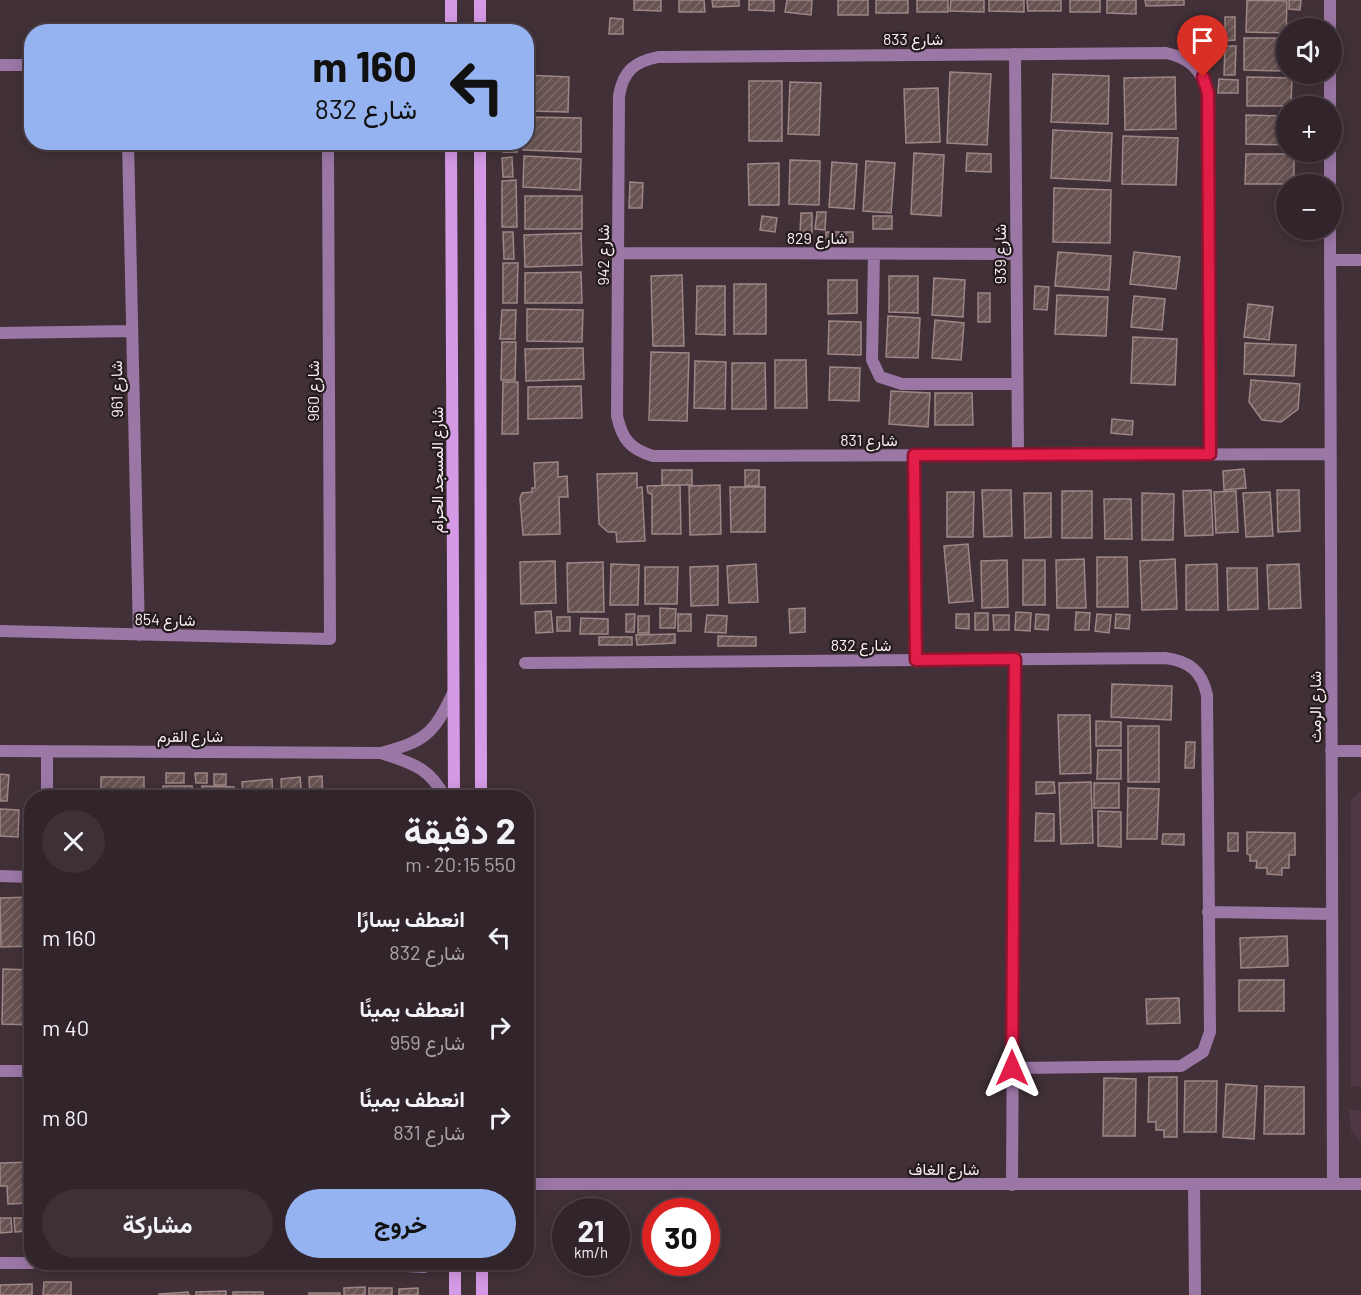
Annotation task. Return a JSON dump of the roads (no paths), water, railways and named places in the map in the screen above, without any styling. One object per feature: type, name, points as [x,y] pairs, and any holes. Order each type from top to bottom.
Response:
[{"type":"street","points":[[451,0],[451,24]]},
{"type":"street","points":[[1330,0],[1330,18]]},
{"type":"street","points":[[480,1],[480,24]]},
{"type":"street","name":"شارع 833","points":[[630,67],[643,60],[658,57],[1166,53],[1182,56],[1195,65],[1203,77],[1208,93],[1210,454]]},
{"type":"street","name":"شارع 939","points":[[1014,54],[1018,454]]},
{"type":"street","points":[[0,65],[24,65]]},
{"type":"street","name":"شارع 942","points":[[627,443],[621,433],[617,416],[619,96],[621,80],[630,67]]},
{"type":"street","name":"شارع 961","points":[[128,150],[139,635]]},
{"type":"street","name":"شارع 960","points":[[328,150],[330,639]]},
{"type":"street","name":"شارع المسجد الحرام","points":[[451,150],[454,790]]},
{"type":"street","points":[[480,150],[481,790]]},
{"type":"street","name":"شارع الرمث","points":[[1330,240],[1333,1184]]},
{"type":"street","name":"شارع 829","points":[[619,253],[1016,254]]},
{"type":"street","points":[[874,254],[872,360],[880,377],[902,384],[1017,384]]},
{"type":"street","points":[[1330,260],[1361,260]]},
{"type":"street","points":[[0,333],[131,332]]},
{"type":"street","name":"شارع 831","points":[[627,443],[638,451],[653,456],[1329,453]]},
{"type":"street","points":[[914,455],[916,660]]},
{"type":"street","name":"شارع 854","points":[[0,631],[330,639]]},
{"type":"street","name":"شارع 832","points":[[525,663],[1165,658],[1182,660],[1194,668],[1204,680],[1207,695],[1208,912]]},
{"type":"street","points":[[1012,1185],[1015,659]]},
{"type":"street","name":"شارع القرم","points":[[0,751],[381,753],[415,744],[430,732],[442,717],[453,693]]},
{"type":"street","points":[[47,751],[47,790]]},
{"type":"street","points":[[1331,751],[1361,751]]},
{"type":"street","name":"شارع القرم","points":[[381,753],[416,765],[433,777],[440,790]]},
{"type":"street","points":[[0,876],[24,877]]},
{"type":"street","points":[[1012,1068],[1181,1066],[1203,1052],[1210,1032],[1208,912],[1332,914]]},
{"type":"street","points":[[0,1071],[24,1071]]},
{"type":"street","name":"شارع الغاف","points":[[534,1184],[1361,1184]]},
{"type":"street","points":[[1194,1185],[1194,1295]]},
{"type":"street","points":[[0,1263],[24,1263]]},
{"type":"street","points":[[455,1270],[455,1295]]},
{"type":"street","points":[[482,1270],[482,1295]]}]
